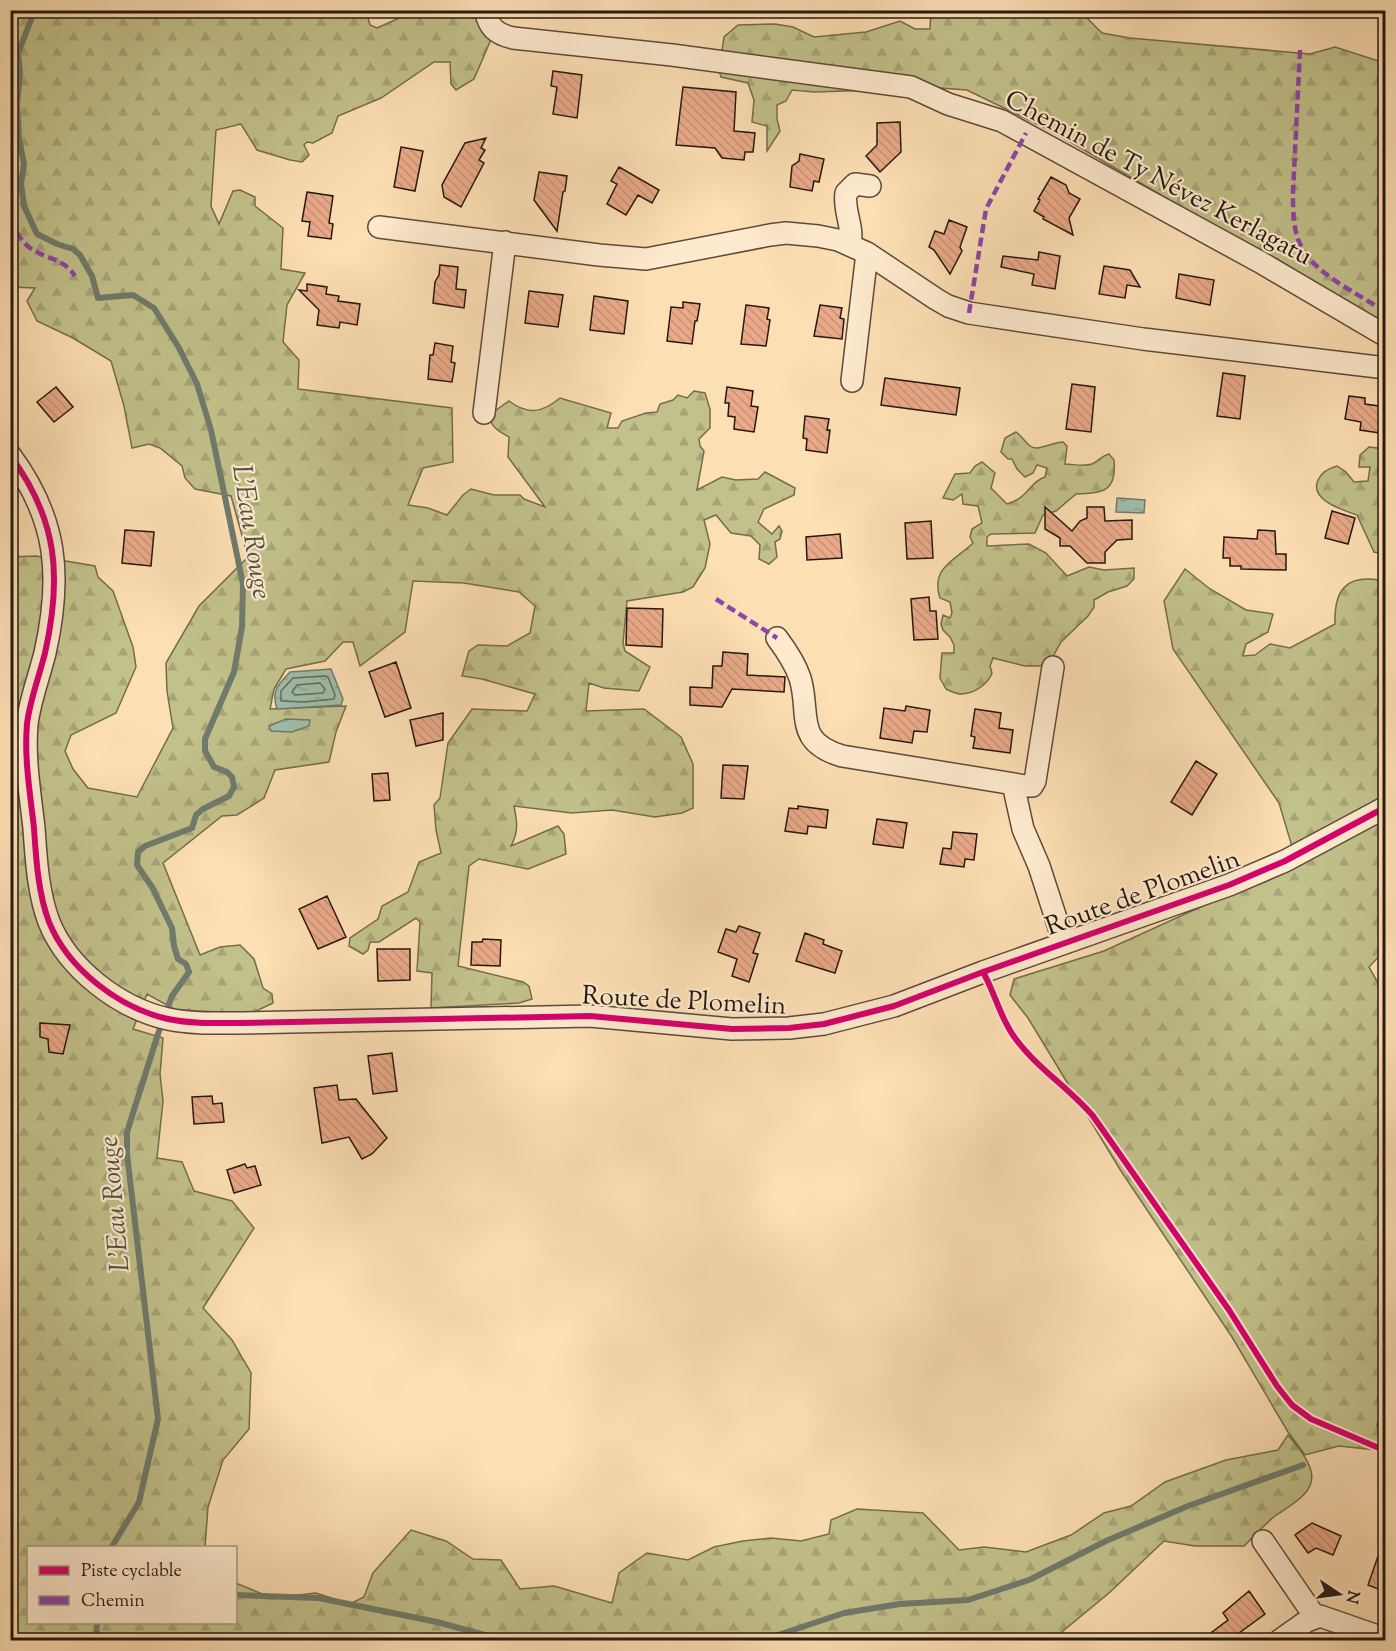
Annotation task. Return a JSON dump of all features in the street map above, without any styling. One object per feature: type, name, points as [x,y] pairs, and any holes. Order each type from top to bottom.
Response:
[{"type":"street","name":"Chemin de Ty Névez Kerlagatu","points":[[485,10],[487,20],[495,32],[513,39],[672,55],[910,87],[948,104],[1002,121],[1260,262],[1386,336]]},
{"type":"street","points":[[852,381],[859,249],[845,209],[846,192],[855,184],[870,186]]},
{"type":"street","points":[[380,227],[588,254],[646,259],[786,233],[818,236],[859,249],[942,302],[969,313],[1143,339],[1386,368]]},
{"type":"street","points":[[484,413],[505,242]]},
{"type":"street","name":"Route de Plomelin","points":[[10,455],[26,479],[43,515],[52,547],[55,571],[50,625],[31,706],[25,750],[36,858],[43,901],[56,936],[88,975],[122,1000],[162,1017],[192,1022],[241,1023],[590,1016],[722,1028],[789,1028],[846,1019],[894,1006],[1256,874],[1336,835],[1386,807]]},
{"type":"street","points":[[777,638],[792,660],[800,678],[806,726],[813,740],[823,749],[842,756],[1012,784],[1032,786],[1035,781],[1053,667]]},
{"type":"street","points":[[1012,784],[1023,829],[1039,866],[1064,943]]},
{"type":"street","points":[[1263,1541],[1315,1617]]},
{"type":"street","points":[[1280,1641],[1315,1617],[1320,1616],[1386,1639]]},
{"type":"green space","points":[[931,10],[1080,11],[1102,33],[1130,38],[1310,54],[1335,47],[1385,63],[1385,326],[1055,133],[967,90],[940,88],[814,92],[792,90],[786,101],[777,105],[780,131],[767,151],[767,126],[752,122],[754,100],[748,83],[721,77],[719,70],[724,37],[738,25],[775,24],[793,27],[814,37],[866,32],[900,21],[915,29],[930,29]]},
{"type":"green space","points":[[11,11],[366,11],[370,25],[377,28],[415,11],[478,11],[492,37],[474,79],[456,90],[451,84],[450,62],[434,62],[381,98],[338,116],[332,133],[304,145],[309,155],[302,162],[257,150],[241,124],[216,130],[211,206],[219,224],[233,191],[240,190],[255,197],[255,206],[283,228],[281,269],[305,273],[287,305],[283,342],[299,360],[298,389],[452,408],[453,462],[423,468],[408,505],[428,508],[447,515],[463,495],[471,489],[494,495],[520,495],[524,499],[545,507],[508,457],[509,437],[496,429],[490,419],[489,415],[509,401],[522,409],[535,410],[547,407],[560,398],[611,413],[607,428],[618,428],[622,421],[657,412],[660,404],[673,400],[678,395],[687,398],[694,391],[705,393],[710,409],[710,428],[699,439],[704,451],[697,490],[722,477],[736,480],[758,479],[765,472],[795,488],[794,495],[764,509],[758,522],[772,534],[779,526],[782,531],[780,539],[775,542],[777,557],[769,564],[759,559],[760,545],[751,536],[731,533],[716,515],[704,520],[710,544],[705,568],[693,587],[683,592],[627,601],[623,643],[625,651],[650,667],[639,691],[604,688],[589,683],[586,711],[644,709],[681,737],[693,764],[693,808],[682,813],[655,817],[612,810],[572,813],[514,806],[517,826],[511,846],[558,826],[564,834],[566,854],[528,869],[479,859],[469,866],[458,966],[523,982],[529,986],[532,999],[519,1003],[431,1008],[432,973],[417,971],[420,922],[416,918],[379,942],[370,942],[368,950],[363,954],[349,946],[350,938],[378,919],[382,906],[408,892],[419,862],[441,853],[434,805],[440,798],[448,743],[472,709],[527,711],[535,694],[482,679],[462,676],[469,651],[478,645],[507,646],[530,633],[535,606],[519,592],[464,583],[413,581],[405,632],[360,666],[353,642],[343,642],[325,661],[286,669],[274,689],[270,709],[346,706],[336,732],[329,762],[275,770],[264,798],[237,815],[222,816],[163,863],[200,955],[220,947],[240,945],[254,959],[263,988],[272,994],[273,1003],[254,1012],[233,1015],[200,1013],[174,1009],[147,994],[133,1029],[163,1038],[160,1074],[163,1101],[157,1158],[182,1162],[194,1191],[232,1201],[254,1228],[203,1308],[232,1340],[251,1373],[249,1429],[223,1460],[208,1507],[205,1546],[27,1546],[27,1624],[237,1624],[237,1583],[272,1598],[316,1593],[350,1604],[364,1597],[373,1573],[411,1530],[446,1541],[473,1559],[501,1560],[520,1589],[554,1586],[612,1603],[619,1573],[647,1553],[688,1560],[714,1547],[743,1541],[771,1538],[801,1541],[829,1534],[831,1520],[857,1509],[923,1513],[959,1550],[984,1547],[1026,1552],[1071,1535],[1104,1513],[1131,1506],[1165,1482],[1226,1460],[1278,1450],[1288,1435],[1307,1461],[1311,1471],[1312,1479],[1306,1492],[1271,1519],[1244,1546],[1195,1546],[1164,1541],[1109,1593],[1052,1640],[11,1640],[11,557],[36,556],[95,566],[98,577],[113,591],[133,647],[136,667],[116,713],[71,735],[65,751],[73,769],[88,788],[137,797],[173,728],[167,691],[166,663],[199,606],[248,557],[231,496],[195,489],[185,478],[182,466],[160,448],[149,444],[132,448],[124,406],[111,361],[73,338],[37,321],[27,301],[35,288],[11,287],[10,228],[13,226],[11,219]]},
{"type":"green space","points":[[1016,432],[1033,448],[1063,442],[1067,446],[1065,464],[1089,465],[1109,454],[1114,460],[1113,479],[1106,489],[1094,493],[1076,494],[1056,511],[1043,515],[1035,533],[991,534],[987,537],[987,546],[1029,544],[1046,553],[1067,576],[1089,567],[1104,570],[1134,568],[1134,579],[1127,586],[1108,592],[1094,600],[1094,607],[1088,616],[1061,642],[1050,662],[1041,666],[1025,666],[993,658],[990,666],[992,673],[984,684],[971,692],[957,694],[946,689],[940,678],[942,653],[954,653],[954,645],[941,624],[943,615],[950,618],[952,613],[950,602],[940,598],[939,579],[946,565],[973,543],[970,537],[972,529],[982,523],[978,506],[963,504],[962,494],[953,500],[943,498],[955,474],[970,473],[982,462],[995,473],[991,488],[1007,504],[1020,498],[1036,482],[1045,477],[1047,468],[1037,465],[1033,473],[1025,477],[1017,469],[1012,459],[1008,459],[1001,452],[1005,438]]},
{"type":"green space","points":[[1369,447],[1385,449],[1385,554],[1374,552],[1357,515],[1323,499],[1317,487],[1322,475],[1337,466],[1354,482],[1368,481],[1370,467],[1359,467],[1360,455]]},
{"type":"green space","points":[[1385,568],[1386,949],[1369,967],[1386,997],[1385,1451],[1339,1446],[1305,1455],[1288,1432],[1232,1337],[1121,1171],[1028,1018],[1010,995],[1014,979],[1104,951],[1297,863],[1279,803],[1173,649],[1164,601],[1185,569],[1210,589],[1246,610],[1273,614],[1268,632],[1246,644],[1243,656],[1255,655],[1270,644],[1290,648],[1335,624],[1337,602],[1344,588],[1358,580],[1379,580]]},
{"type":"water","points":[[1117,498],[1145,500],[1144,513],[1116,512]]},
{"type":"water","points":[[331,669],[343,699],[341,705],[277,709],[275,692],[290,672]]},
{"type":"water","points":[[286,719],[310,720],[309,726],[292,732],[271,731],[269,726]]},
{"type":"building","points":[[553,71],[582,75],[577,118],[553,114],[557,87],[551,86]]},
{"type":"building","points":[[683,87],[736,92],[734,131],[755,133],[753,152],[745,152],[744,160],[722,158],[715,148],[676,145]]},
{"type":"building","points":[[900,122],[901,152],[880,172],[866,156],[877,145],[877,123]]},
{"type":"building","points":[[486,138],[481,148],[485,150],[479,160],[484,163],[461,207],[444,197],[442,185],[465,143]]},
{"type":"building","points":[[401,147],[423,151],[415,191],[394,187]]},
{"type":"building","points":[[800,154],[824,159],[819,182],[814,181],[812,191],[790,187],[792,166],[799,161]]},
{"type":"building","points":[[619,167],[659,190],[652,203],[638,195],[626,215],[607,204],[617,184],[611,181]]},
{"type":"building","points":[[539,172],[567,176],[557,231],[534,200]]},
{"type":"building","points":[[1051,177],[1066,185],[1069,193],[1080,199],[1069,218],[1073,235],[1043,219],[1044,217],[1034,211]]},
{"type":"building","points":[[307,192],[333,196],[329,223],[333,224],[331,239],[308,236],[310,222],[302,221]]},
{"type":"building","points":[[949,220],[967,227],[960,247],[962,251],[950,274],[934,250],[929,247],[935,231],[944,234]]},
{"type":"building","points":[[1039,252],[1060,256],[1055,289],[1032,285],[1034,274],[1001,267],[1003,256],[1038,260]]},
{"type":"building","points":[[440,265],[458,267],[456,289],[466,290],[464,308],[433,303],[435,282],[439,275]]},
{"type":"building","points":[[1104,266],[1130,270],[1140,287],[1127,285],[1125,298],[1099,294]]},
{"type":"building","points":[[1179,274],[1214,280],[1210,305],[1176,298]]},
{"type":"building","points":[[307,284],[327,287],[326,294],[339,296],[338,301],[360,304],[357,325],[340,322],[339,328],[317,325],[319,310],[299,290],[307,291]]},
{"type":"building","points":[[529,291],[563,295],[558,327],[525,323]]},
{"type":"building","points":[[594,296],[628,301],[624,334],[590,330]]},
{"type":"building","points":[[683,302],[700,304],[692,344],[667,341],[671,307],[683,308]]},
{"type":"building","points":[[746,305],[769,308],[767,319],[770,320],[766,346],[741,344]]},
{"type":"building","points":[[820,305],[842,308],[840,318],[844,319],[842,339],[814,336]]},
{"type":"building","points":[[435,343],[453,346],[451,362],[455,363],[452,382],[428,379],[430,355],[433,355]]},
{"type":"building","points":[[1223,373],[1245,376],[1240,419],[1217,416]]},
{"type":"building","points":[[885,378],[960,388],[956,415],[881,405]]},
{"type":"building","points":[[1072,384],[1095,387],[1091,432],[1066,429]]},
{"type":"building","points":[[56,387],[73,407],[54,422],[37,402]]},
{"type":"building","points":[[727,387],[753,391],[751,406],[758,407],[754,432],[734,429],[735,417],[728,416],[729,403],[725,403]]},
{"type":"building","points":[[1349,396],[1365,398],[1365,404],[1386,407],[1386,434],[1360,430],[1361,422],[1345,419]]},
{"type":"building","points":[[805,416],[829,419],[827,453],[806,450],[807,439],[803,438]]},
{"type":"building","points":[[1045,507],[1072,531],[1080,521],[1087,518],[1087,507],[1104,507],[1105,521],[1132,520],[1132,539],[1117,540],[1105,552],[1105,563],[1087,563],[1070,546],[1060,546],[1060,538],[1045,529]]},
{"type":"building","points":[[1332,511],[1355,518],[1348,544],[1325,538]]},
{"type":"building","points":[[931,521],[933,558],[907,559],[905,523]]},
{"type":"building","points":[[125,530],[154,532],[151,566],[122,563]]},
{"type":"building","points":[[1258,530],[1275,531],[1276,554],[1286,554],[1286,570],[1241,569],[1241,566],[1230,566],[1230,558],[1223,558],[1224,537],[1257,539]]},
{"type":"building","points":[[840,534],[842,558],[807,560],[806,537]]},
{"type":"building","points":[[929,597],[930,611],[936,611],[938,639],[914,640],[911,599]]},
{"type":"building","points":[[627,608],[663,609],[662,647],[626,645]]},
{"type":"building","points":[[723,652],[748,654],[747,675],[785,677],[784,692],[732,689],[722,707],[690,705],[690,687],[712,688],[713,666],[722,666]]},
{"type":"building","points":[[396,662],[411,708],[385,717],[369,672]]},
{"type":"building","points":[[906,706],[930,710],[927,732],[914,731],[912,743],[880,738],[884,708],[905,711]]},
{"type":"building","points":[[975,709],[1001,713],[999,728],[1013,730],[1010,753],[973,748],[975,737],[971,736]]},
{"type":"building","points":[[443,713],[443,740],[416,746],[410,720]]},
{"type":"building","points":[[1196,761],[1217,774],[1192,815],[1171,802]]},
{"type":"building","points":[[723,765],[748,766],[744,799],[721,798]]},
{"type":"building","points":[[388,773],[390,800],[374,801],[372,774]]},
{"type":"building","points":[[798,806],[828,810],[826,828],[808,826],[807,834],[785,831],[789,808],[798,809]]},
{"type":"building","points":[[877,819],[907,823],[903,848],[873,844]]},
{"type":"building","points":[[953,832],[977,834],[974,860],[965,859],[964,867],[940,864],[943,848],[951,849]]},
{"type":"building","points":[[327,896],[346,937],[318,949],[299,909]]},
{"type":"building","points":[[739,926],[760,933],[753,953],[758,954],[749,982],[732,976],[737,959],[718,952],[726,929],[736,932]]},
{"type":"building","points":[[805,933],[824,940],[823,944],[842,951],[835,973],[796,961]]},
{"type":"building","points":[[483,939],[501,940],[500,966],[471,965],[472,942],[482,942]]},
{"type":"building","points":[[377,949],[410,949],[410,980],[378,981]]},
{"type":"building","points":[[40,1023],[70,1025],[63,1054],[49,1052],[48,1039],[40,1037]]},
{"type":"building","points":[[392,1053],[397,1091],[373,1094],[368,1056]]},
{"type":"building","points":[[337,1085],[339,1100],[356,1099],[387,1138],[372,1154],[362,1159],[349,1137],[322,1143],[314,1088]]},
{"type":"building","points":[[212,1096],[213,1104],[222,1103],[224,1122],[194,1124],[192,1097]]},
{"type":"building","points":[[245,1164],[247,1168],[255,1166],[261,1185],[234,1193],[227,1170]]},
{"type":"building","points":[[1312,1523],[1341,1536],[1333,1555],[1316,1548],[1308,1553],[1295,1535]]},
{"type":"building","points":[[1383,1542],[1386,1542],[1386,1592],[1368,1585]]},
{"type":"building","points":[[1249,1591],[1265,1614],[1228,1641],[1200,1641],[1228,1620],[1223,1613]]},
{"type":"waterway","name":"L'Eau Rouge","points":[[32,10],[31,20],[18,53],[20,73],[17,104],[19,139],[24,164],[21,184],[24,206],[37,234],[73,249],[80,255],[92,276],[98,298],[133,295],[154,308],[179,348],[197,384],[211,430],[243,584],[242,627],[234,672],[205,739],[205,751],[214,767],[227,772],[232,777],[234,787],[229,796],[196,815],[192,828],[145,846],[138,852],[137,865],[152,887],[172,928],[178,959],[186,964],[189,972],[172,996],[127,1132],[127,1154],[158,1419],[139,1502],[112,1546]]},
{"type":"waterway","points":[[1379,1425],[1386,1424]]},
{"type":"waterway","points":[[763,1640],[844,1613],[900,1604],[968,1600],[1029,1580],[1106,1541],[1188,1506],[1303,1465]]},
{"type":"waterway","points":[[237,1595],[319,1598],[437,1622],[503,1640]]},
{"type":"waterway","name":"L'Eau Rouge","points":[[96,1640],[97,1624]]},
{"type":"marked path","points":[[1300,50],[1293,193],[1294,222],[1298,239],[1304,251],[1324,272],[1386,313]]},
{"type":"marked path","points":[[969,313],[986,209],[1026,133]]},
{"type":"marked path","points":[[10,221],[21,239],[30,248],[65,265],[75,276]]},
{"type":"marked path","points":[[716,599],[777,638]]},
{"type":"cycle path","points":[[10,455],[26,479],[47,526],[54,574],[50,625],[45,653],[30,706],[26,737],[37,863],[45,911],[58,939],[69,955],[97,984],[131,1006],[168,1019],[241,1023],[590,1016],[732,1029],[789,1028],[824,1024],[894,1006],[1229,885],[1285,861],[1386,807]]},
{"type":"cycle path","points":[[983,972],[1005,1022],[1015,1038],[1033,1059],[1093,1116],[1229,1310],[1277,1386],[1292,1405],[1311,1419],[1386,1451]]}]
